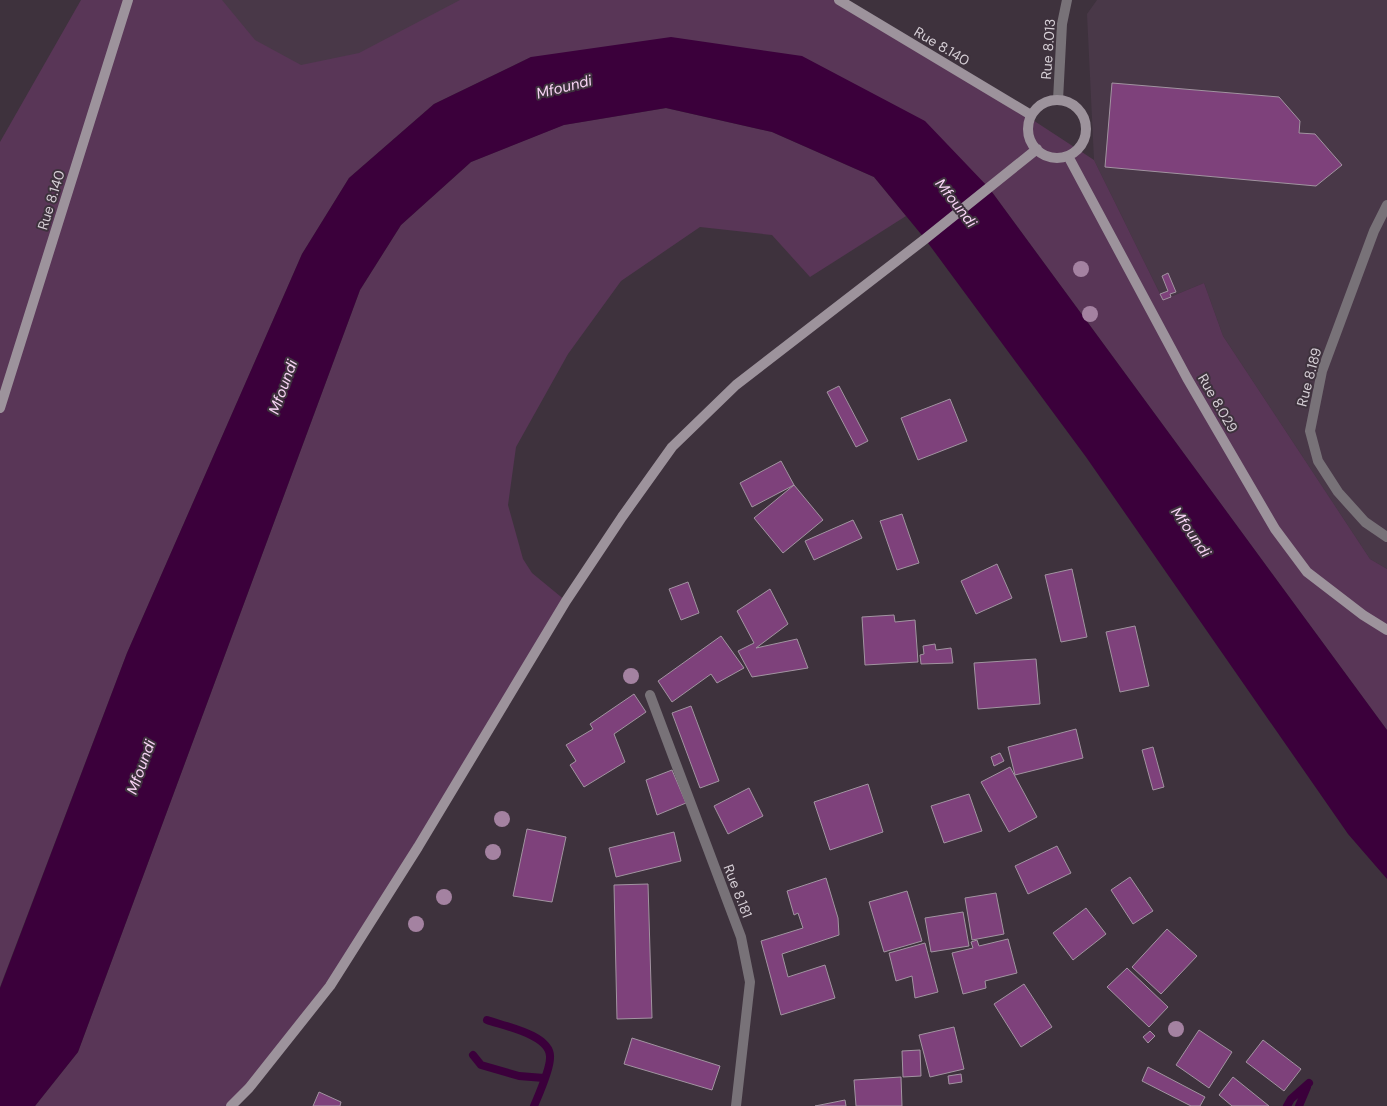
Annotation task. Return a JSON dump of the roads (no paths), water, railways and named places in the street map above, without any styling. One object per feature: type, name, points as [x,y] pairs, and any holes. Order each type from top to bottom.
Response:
[{"type":"main road","name":"Rue 8.140","points":[[0,408],[128,0]]},
{"type":"main road","name":"Rue 8.140","points":[[839,0],[1031,115]]},
{"type":"main road","points":[[1058,100],[1070,102],[1080,111],[1085,123],[1085,136],[1079,147],[1068,156],[1056,158],[1044,154],[1034,146],[1028,134],[1028,122],[1034,110],[1044,102],[1058,100]]},
{"type":"main road","points":[[231,1106],[249,1088],[330,986],[418,847],[566,601],[622,516],[672,447],[736,385],[1037,149]]},
{"type":"main road","name":"Rue 8.029","points":[[1068,156],[1187,378],[1275,529],[1307,572],[1363,615],[1387,630]]},
{"type":"street","name":"Rue 8.013","points":[[1058,100],[1062,24],[1067,0]]},
{"type":"street","name":"Rue 8.189","points":[[1387,206],[1374,231],[1322,371],[1310,431],[1318,461],[1338,492],[1365,522],[1387,537]]},
{"type":"street","name":"Rue 8.181","points":[[650,695],[741,937],[750,982],[736,1106]]},
{"type":"water","name":"Mfoundi","points":[[671,37],[802,56],[925,121],[989,188],[1387,730],[1387,879],[1348,834],[1086,457],[925,239],[874,177],[772,132],[666,108],[564,125],[471,162],[401,225],[360,290],[78,1052],[35,1106],[0,1106],[0,988],[127,653],[302,254],[349,178],[434,104],[531,57]]},
{"type":"waterway","points":[[487,1020],[535,1037],[549,1050],[548,1069],[534,1106]]},
{"type":"waterway","points":[[473,1055],[481,1065],[519,1076],[544,1078]]},
{"type":"waterway","points":[[1287,1106],[1291,1099],[1309,1083]]},
{"type":"waterway","points":[[1299,1106],[1307,1087]]}]
